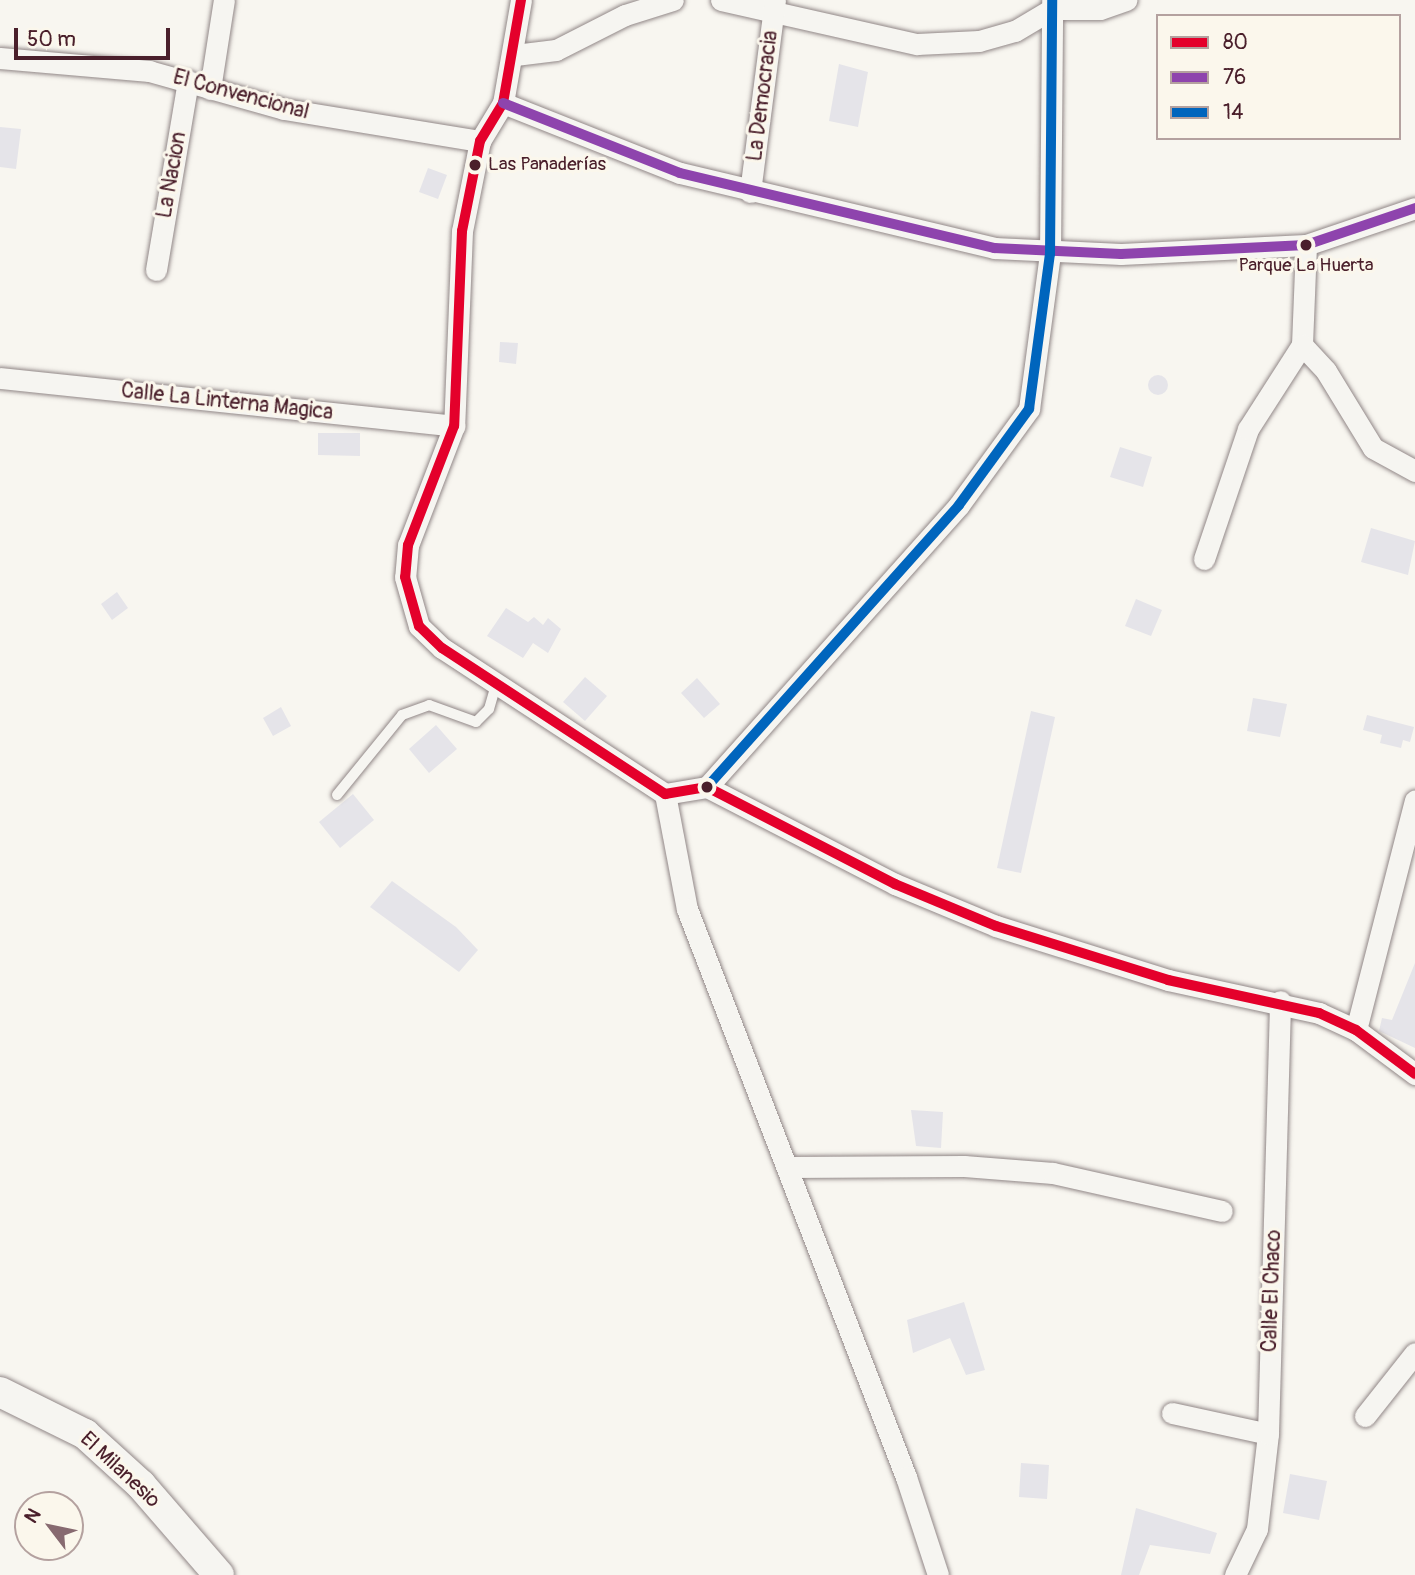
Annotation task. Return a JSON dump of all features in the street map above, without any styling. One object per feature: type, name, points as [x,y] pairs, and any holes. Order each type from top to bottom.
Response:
[{"type":"street","points":[[210,89],[224,0]]},
{"type":"street","points":[[521,0],[515,55],[503,103],[480,141],[462,231],[454,426],[408,545],[405,577],[419,626],[496,684],[665,794],[707,787],[894,884],[996,926],[1168,980],[1280,1001],[1356,1030],[1415,1074]]},
{"type":"street","points":[[515,55],[556,50],[625,15],[673,0]]},
{"type":"street","points":[[721,0],[774,5],[917,44],[979,41],[1015,31],[1052,5],[1100,9],[1126,0]]},
{"type":"street","name":"La Democracia","points":[[750,192],[774,5]]},
{"type":"street","points":[[707,787],[1002,453],[1029,410],[1050,254],[1052,5]]},
{"type":"street","name":"El Convencional","points":[[0,58],[139,69],[284,110],[480,141]]},
{"type":"street","name":"La Nacion","points":[[156,270],[188,81]]},
{"type":"street","points":[[503,103],[604,147],[750,192],[994,248],[1050,254],[1306,245],[1415,208]]},
{"type":"street","points":[[1204,559],[1248,429],[1302,345],[1308,293],[1306,245]]},
{"type":"street","points":[[1302,345],[1326,371],[1373,448],[1415,471]]},
{"type":"street","name":"Calle La Linterna Magica","points":[[0,378],[454,426]]},
{"type":"street","points":[[665,794],[687,909],[788,1167],[938,1575]]},
{"type":"street","points":[[1356,1030],[1415,800]]},
{"type":"street","name":"Calle El Chaco","points":[[1235,1575],[1256,1529],[1268,1434],[1280,1001]]},
{"type":"street","points":[[788,1167],[964,1166],[1053,1172],[1222,1211]]},
{"type":"street","points":[[1365,1416],[1415,1353]]},
{"type":"street","name":"El Milanesio","points":[[0,1392],[85,1434],[141,1485],[219,1575]]},
{"type":"street","points":[[1172,1413],[1268,1434]]},
{"type":"lane","points":[[337,795],[402,715],[429,705],[476,722],[489,709],[496,684]]},
{"type":"building","points":[[839,64],[868,72],[858,127],[829,121]]},
{"type":"building","points":[[0,127],[21,129],[16,169],[0,167]]},
{"type":"building","points":[[428,168],[447,175],[438,199],[419,192]]},
{"type":"building","points":[[500,342],[518,343],[516,364],[499,362]]},
{"type":"building","points":[[1158,375],[1165,378],[1168,385],[1165,392],[1158,395],[1151,392],[1148,385],[1151,378]]},
{"type":"building","points":[[318,433],[360,433],[360,456],[318,455]]},
{"type":"building","points":[[1120,447],[1152,457],[1143,487],[1110,477]]},
{"type":"building","points":[[1371,528],[1415,541],[1408,575],[1361,562]]},
{"type":"building","points":[[117,592],[128,608],[112,620],[101,604]]},
{"type":"building","points":[[1136,599],[1162,610],[1151,636],[1125,626]]},
{"type":"building","points":[[506,608],[528,622],[534,617],[543,625],[548,618],[561,629],[548,653],[533,643],[523,658],[487,636]]},
{"type":"building","points":[[585,677],[607,696],[585,721],[563,702]]},
{"type":"building","points":[[697,678],[720,704],[704,718],[681,693]]},
{"type":"building","points":[[1253,698],[1287,704],[1280,737],[1247,731]]},
{"type":"building","points":[[281,707],[291,726],[273,736],[263,718]]},
{"type":"building","points":[[1031,711],[1055,717],[1021,873],[997,868]]},
{"type":"building","points":[[1367,715],[1414,727],[1410,742],[1403,740],[1401,748],[1380,743],[1382,735],[1363,730]]},
{"type":"building","points":[[436,725],[457,749],[429,773],[409,749]]},
{"type":"building","points":[[353,794],[374,820],[340,848],[319,822]]},
{"type":"building","points":[[392,881],[456,927],[478,950],[459,972],[370,907]]},
{"type":"building","points":[[1415,963],[1415,1048],[1379,1031],[1382,1018],[1392,1020]]},
{"type":"building","points":[[911,1110],[943,1112],[941,1148],[916,1146]]},
{"type":"building","points":[[964,1302],[985,1370],[966,1375],[950,1338],[913,1353],[907,1320]]},
{"type":"building","points":[[1021,1463],[1049,1465],[1047,1499],[1019,1497]]},
{"type":"building","points":[[1290,1474],[1327,1481],[1319,1520],[1283,1513]]},
{"type":"building","points":[[1136,1508],[1217,1533],[1210,1554],[1150,1545],[1139,1575],[1121,1575]]},
{"type":"transit line","name":"80","points":[[521,0],[503,103],[480,141],[462,231],[454,426],[408,545],[405,577],[419,626],[442,648],[665,794],[707,787],[895,884],[996,926],[1168,980],[1319,1013],[1356,1030],[1415,1074]]},
{"type":"transit line","name":"14","points":[[707,787],[959,505],[1029,409],[1050,254],[1052,0]]},
{"type":"transit line","name":"76","points":[[503,103],[680,173],[994,248],[1121,254],[1306,245],[1415,208]]},
{"type":"place","name":"Las Panaderías","points":[[475,165]]},
{"type":"place","name":"Parque La Huerta","points":[[1306,245]]}]
